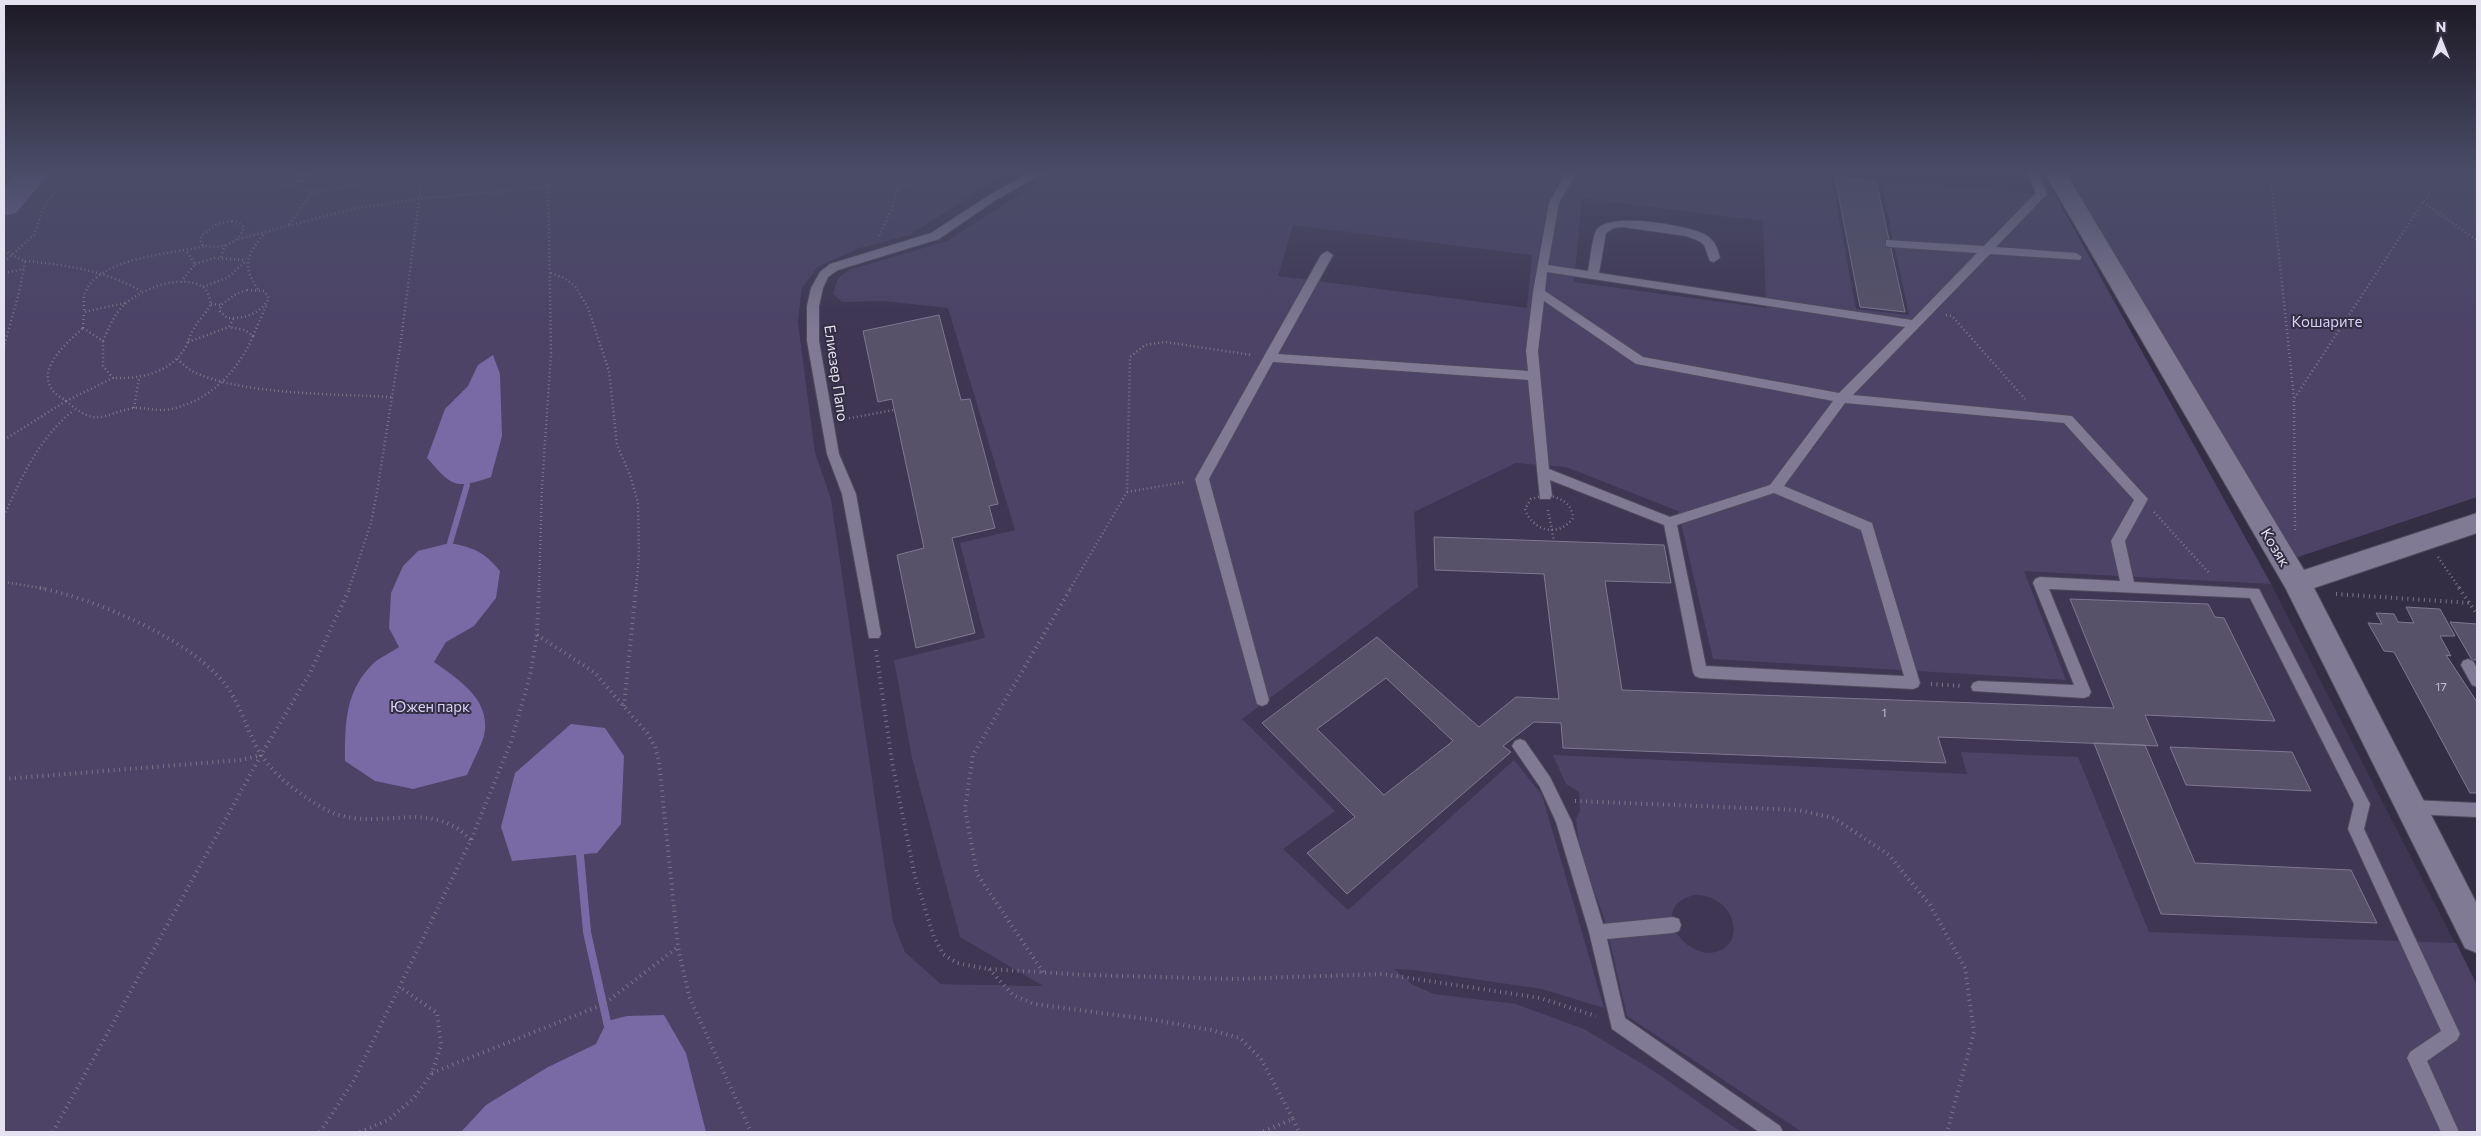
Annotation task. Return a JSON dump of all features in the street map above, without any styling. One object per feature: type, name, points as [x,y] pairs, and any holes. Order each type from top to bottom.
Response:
[{"type":"street","name":"Козяк","points":[[2084,223],[2297,582],[2477,937]]},
{"type":"street","points":[[2297,582],[2477,523]]},
{"type":"lane","name":"Елиезер Папо","points":[[874,634],[849,494],[833,454],[813,341],[812,306],[816,288],[824,275],[845,262],[934,236],[954,223]]},
{"type":"lane","points":[[1546,494],[1532,351],[1542,268],[1550,223]]},
{"type":"lane","points":[[1543,472],[1670,522],[1775,488],[1842,398],[2014,223]]},
{"type":"lane","points":[[1593,276],[1601,232],[1612,224],[1625,224],[1692,234],[1708,242],[1712,247],[1714,258]]},
{"type":"lane","points":[[1890,243],[2076,257]]},
{"type":"lane","points":[[1262,700],[1202,478],[1326,255]]},
{"type":"lane","points":[[1542,268],[1915,324]]},
{"type":"lane","points":[[1539,292],[1640,361],[1842,398],[2068,419],[2141,499],[2118,541],[2128,587]]},
{"type":"lane","points":[[1269,358],[1534,376]]},
{"type":"lane","points":[[1670,522],[1700,672],[1913,684],[1868,528],[1775,488]]},
{"type":"lane","points":[[1978,687],[2084,692],[2040,582],[2254,593],[2362,804],[2356,829],[2451,1034],[2416,1058],[2450,1132]]},
{"type":"lane","points":[[2468,665],[2477,681]]},
{"type":"lane","points":[[1520,746],[1545,782],[1555,801],[1597,932],[1618,1023],[1774,1132]]},
{"type":"lane","points":[[2411,807],[2477,810]]},
{"type":"lane","points":[[1597,932],[1673,925]]},
{"type":"path","points":[[4,262],[34,235],[38,223]]},
{"type":"path","points":[[205,246],[200,240],[204,232],[222,223]]},
{"type":"path","points":[[238,239],[244,231],[244,227],[239,223]]},
{"type":"path","points":[[246,260],[247,271],[259,289],[268,294],[267,303],[244,359],[211,392],[169,410],[146,412],[134,408],[117,414],[94,418],[82,416],[50,388],[48,377],[58,353],[83,328],[84,312],[82,300],[86,291],[102,272],[160,253],[186,252],[205,246],[224,246],[238,239],[264,234],[301,223]]},
{"type":"path","points":[[53,1132],[261,755],[294,701],[337,617],[360,560],[371,522],[393,397],[409,278],[414,223]]},
{"type":"path","points":[[320,1132],[354,1080],[401,988],[471,840],[511,742],[530,676],[537,636],[542,486],[550,353],[551,273],[549,223]]},
{"type":"path","points":[[2276,223],[2294,399],[2295,538]]},
{"type":"path","points":[[2294,399],[2409,223]]},
{"type":"path","points":[[2453,223],[2477,240]]},
{"type":"path","points":[[202,287],[227,278],[246,260],[264,234]]},
{"type":"path","points":[[222,258],[224,246]]},
{"type":"path","points":[[4,252],[13,254],[24,261],[75,266],[102,272],[141,292]]},
{"type":"path","points":[[186,252],[195,264]]},
{"type":"path","points":[[181,282],[195,264],[222,258],[246,260]]},
{"type":"path","points":[[4,346],[19,293],[24,261]]},
{"type":"path","points":[[4,273],[24,269]]},
{"type":"path","points":[[551,273],[564,278],[575,286],[588,308],[609,370],[617,445],[630,475],[638,503],[639,556],[624,707]]},
{"type":"path","points":[[113,378],[106,374],[102,368],[103,341],[117,312],[125,303],[141,292],[181,282],[202,287],[207,291],[211,304]]},
{"type":"path","points":[[259,289],[236,293],[221,305],[220,311],[222,315],[233,319],[249,316],[267,303]]},
{"type":"path","points":[[84,312],[125,303]]},
{"type":"path","points":[[211,304],[221,305]]},
{"type":"path","points":[[4,440],[29,421],[113,378],[139,378],[159,372],[177,360],[193,329],[211,304]]},
{"type":"path","points":[[1926,313],[1952,316],[2039,416]]},
{"type":"path","points":[[229,327],[233,319]]},
{"type":"path","points":[[187,343],[222,328],[229,327],[245,330],[253,336]]},
{"type":"path","points":[[83,328],[103,341]]},
{"type":"path","points":[[1043,972],[976,874],[965,809],[973,755],[1127,492],[1130,357],[1145,346],[1165,342],[1269,358]]},
{"type":"path","points":[[177,360],[194,372],[245,386],[393,397]]},
{"type":"path","points":[[134,408],[139,378]]},
{"type":"path","points":[[4,516],[29,462],[39,446],[52,428],[74,410]]},
{"type":"path","points":[[827,422],[894,410]]},
{"type":"path","points":[[1127,492],[1202,478]]},
{"type":"path","points":[[2141,499],[2227,592]]},
{"type":"path","points":[[1526,516],[1536,526],[1552,531],[1566,528],[1570,524],[1573,513]]},
{"type":"path","points":[[1549,516],[1554,541]]},
{"type":"path","points":[[2425,540],[2477,614]]},
{"type":"path","points":[[4,582],[34,585],[103,605],[142,624],[192,654],[221,679],[238,704],[261,755],[268,766],[330,812],[356,820],[416,817],[434,820],[451,824],[471,840]]},
{"type":"path","points":[[2297,582],[2338,595],[2470,603]]},
{"type":"path","points":[[874,634],[892,762],[911,857],[934,936],[943,954],[957,963],[988,969],[1233,979],[1383,974],[1540,998],[1618,1023]]},
{"type":"path","points":[[537,636],[594,672],[647,733],[655,747],[659,761],[678,947],[689,996],[751,1132]]},
{"type":"path","points":[[1913,684],[1978,687]]},
{"type":"path","points":[[4,779],[83,770],[241,760],[261,755]]},
{"type":"path","points":[[1555,801],[1798,810],[1834,818],[1889,855],[1930,905],[1965,968],[1974,1032],[1947,1132]]},
{"type":"path","points":[[432,1073],[604,1004],[678,947]]},
{"type":"path","points":[[988,969],[1013,995],[1034,1004],[1154,1020],[1210,1030],[1240,1038],[1261,1059],[1300,1132]]},
{"type":"path","points":[[360,1132],[388,1120],[414,1098],[432,1073],[441,1045],[437,1013],[401,988]]},
{"type":"path","points":[[1262,1132],[1293,1119]]},
{"type":"shaded area","points":[[929,223],[2071,223],[2271,584],[2477,986],[2477,1132],[1327,1132],[1045,986],[941,984],[905,952],[893,921],[831,499],[815,452],[798,322],[802,288],[818,267],[857,249],[910,235]]},
{"type":"shaded area","points":[[493,355],[500,374],[502,436],[491,477],[469,483],[454,483],[442,475],[427,458],[445,409],[468,386],[478,365]]},
{"type":"shaded area","points":[[450,543],[466,547],[484,555],[500,571],[496,598],[474,626],[446,642],[434,662],[463,684],[478,702],[483,712],[485,723],[484,736],[467,775],[413,789],[375,781],[345,761],[345,733],[349,707],[358,683],[366,672],[376,661],[399,647],[389,628],[391,593],[403,566],[418,551]]},
{"type":"shaded area","points":[[571,724],[605,728],[624,756],[621,824],[597,853],[512,861],[501,827],[515,773]]},
{"type":"shaded area","points":[[664,1015],[686,1053],[706,1132],[461,1132],[486,1105],[548,1067],[596,1044],[607,1021],[627,1016]]},
{"type":"green space","name":"Южен парк","points":[[4,223],[929,223],[910,235],[857,249],[818,267],[802,288],[798,322],[815,452],[831,499],[893,921],[905,952],[941,984],[1043,986],[960,937],[912,758],[894,660],[985,638],[960,543],[1015,530],[948,308],[883,301],[842,302],[833,294],[838,278],[849,270],[947,241],[975,223],[1580,223],[1574,282],[1766,308],[1763,223],[1840,223],[1856,309],[1909,315],[1890,223],[2071,223],[2271,584],[2024,571],[2066,680],[1713,659],[1678,511],[1566,467],[1516,463],[1414,512],[1418,587],[1242,719],[1335,811],[1283,849],[1348,910],[1514,760],[1542,795],[1604,1008],[1542,989],[1413,970],[1394,969],[1413,985],[1434,994],[1516,1004],[1584,1029],[1654,1071],[1741,1132],[4,1132]],"holes":[[[1293,225],[1532,255],[1527,308],[1278,276]]]},
{"type":"green space","name":"Кошарите","points":[[2094,223],[2477,223],[2477,497],[2295,558]]},
{"type":"green space","points":[[1961,752],[2078,757],[2149,932],[2456,943],[2477,985],[2477,1132],[1802,1132],[1627,1016],[1605,921],[1580,852],[1576,819],[1580,811],[1579,792],[1566,784],[1553,755],[1967,774]],"holes":[[[1694,895],[1708,897],[1717,901],[1723,905],[1731,917],[1734,931],[1729,944],[1723,949],[1710,953],[1698,950],[1686,943],[1677,934],[1673,922],[1673,911],[1680,902]]]},
{"type":"building","points":[[1844,223],[1885,223],[1905,312],[1860,307]]},
{"type":"building","points":[[939,315],[961,400],[970,399],[998,504],[989,506],[995,528],[952,538],[975,633],[916,648],[897,555],[924,548],[892,399],[878,402],[863,331]]},
{"type":"building","points":[[1434,537],[1664,545],[1671,583],[1605,581],[1622,690],[2114,708],[2070,599],[2208,604],[2215,617],[2224,618],[2275,721],[2145,715],[2158,746],[1938,737],[1946,763],[1563,748],[1561,723],[1534,722],[1503,746],[1511,752],[1347,894],[1307,853],[1355,817],[1262,723],[1377,637],[1479,727],[1516,697],[1559,699],[1544,574],[1435,570]],"holes":[[[1386,678],[1453,741],[1384,795],[1317,729]]]},
{"type":"building","points":[[2406,607],[2440,609],[2455,636],[2440,636],[2451,656],[2446,655],[2477,702],[2477,793],[2470,793],[2394,652],[2384,651],[2368,623],[2382,624],[2376,613],[2394,614],[2398,622],[2414,623]]},
{"type":"building","points":[[2450,622],[2477,624],[2477,660],[2472,660]]},
{"type":"building","points":[[2094,743],[2145,745],[2195,863],[2351,870],[2377,923],[2161,914]]},
{"type":"building","points":[[2170,747],[2292,752],[2311,791],[2186,785]]},
{"type":"waterway","points":[[450,543],[467,485]]},
{"type":"waterway","points":[[580,855],[587,932],[609,1031]]}]
